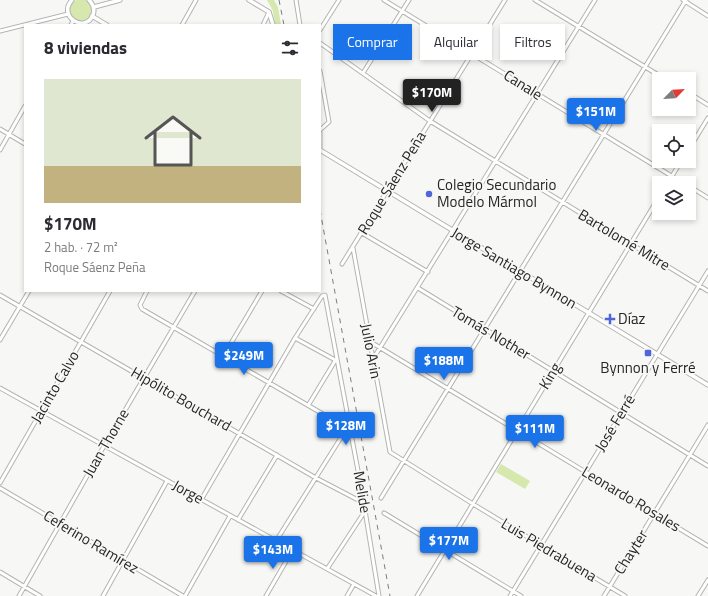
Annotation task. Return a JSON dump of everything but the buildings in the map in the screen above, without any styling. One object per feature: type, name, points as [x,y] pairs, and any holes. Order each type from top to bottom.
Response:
[{"type":"street","points":[[65,0],[70,1],[68,14],[72,23],[86,22],[92,16],[94,7],[89,0]]},
{"type":"street","points":[[94,7],[120,0]]},
{"type":"street","points":[[183,24],[196,0]]},
{"type":"street","points":[[249,0],[269,12],[273,24]]},
{"type":"street","points":[[296,0],[300,24]]},
{"type":"street","points":[[321,28],[339,0]]},
{"type":"street","name":"Canale","points":[[384,0],[423,24]]},
{"type":"street","points":[[363,73],[409,0]]},
{"type":"street","name":"Roque Sáenz Peña","points":[[491,24],[505,0]]},
{"type":"street","points":[[535,0],[653,72]]},
{"type":"street","points":[[373,359],[595,0]]},
{"type":"street","points":[[381,498],[562,202],[646,68],[685,0],[708,16]]},
{"type":"street","points":[[263,24],[269,12]]},
{"type":"street","points":[[28,24],[68,14]]},
{"type":"street","points":[[92,16],[105,24]]},
{"type":"street","points":[[0,31],[24,25]]},
{"type":"street","name":"Bartolomé Mitre","points":[[321,45],[430,121],[708,291]]},
{"type":"street","name":"Roque Sáenz Peña","points":[[342,264],[469,60]]},
{"type":"street","name":"Canale","points":[[483,60],[672,176]]},
{"type":"street","points":[[321,77],[330,122],[321,130]]},
{"type":"street","points":[[696,97],[708,105]]},
{"type":"street","points":[[0,150],[24,108]]},
{"type":"street","points":[[696,138],[708,118]]},
{"type":"street","points":[[0,129],[24,143]]},
{"type":"street","name":"Jorge Santiago Bynnon","points":[[321,150],[387,192],[708,385]]},
{"type":"street","points":[[672,176],[677,168]]},
{"type":"street","points":[[696,190],[708,198]]},
{"type":"street","name":"King","points":[[417,596],[652,208]]},
{"type":"street","points":[[362,233],[428,272]]},
{"type":"street","name":"Julio Arin","points":[[353,248],[389,450],[392,453]]},
{"type":"street","name":"José Ferré","points":[[510,596],[708,270]]},
{"type":"street","name":"Tomás Nother","points":[[418,288],[708,466]]},
{"type":"street","points":[[0,340],[28,292]]},
{"type":"street","name":"Jacinto Calvo","points":[[0,483],[109,292]]},
{"type":"street","points":[[146,292],[140,303],[140,308],[349,427],[276,541]]},
{"type":"street","name":"Juan Thorne","points":[[19,596],[143,378],[194,292]]},
{"type":"street","points":[[224,355],[261,292]]},
{"type":"street","points":[[201,500],[295,338],[314,309],[284,292]]},
{"type":"street","name":"Hipólito Bouchard","points":[[0,295],[316,478],[362,501]]},
{"type":"street","name":"Melide","points":[[314,309],[322,296],[325,295],[365,511],[378,596]]},
{"type":"street","points":[[295,338],[337,361],[309,404]]},
{"type":"street","name":"Leonardo Rosales","points":[[369,341],[708,546]]},
{"type":"street","name":"Jorge","points":[[0,388],[292,551],[378,596]]},
{"type":"street","name":"Chayter","points":[[604,596],[708,425]]},
{"type":"street","name":"Luis Piedrabuena","points":[[392,453],[625,596]]},
{"type":"street","points":[[238,520],[277,455]]},
{"type":"street","points":[[103,596],[167,481]]},
{"type":"street","name":"Ceferino Ramírez","points":[[0,488],[184,596]]},
{"type":"street","points":[[327,569],[365,511]]},
{"type":"street","points":[[384,513],[521,596]]},
{"type":"street","points":[[184,596],[230,516]]},
{"type":"street","points":[[266,596],[292,551]]},
{"type":"street","points":[[0,572],[40,596]]},
{"type":"street","points":[[698,596],[708,580]]},
{"type":"street","points":[[347,596],[354,584]]},
{"type":"green space","points":[[81,-1],[89,2],[92,10],[89,18],[81,21],[73,18],[70,10],[73,2]]},
{"type":"green space","points":[[267,0],[274,0],[278,7],[281,24],[275,24],[273,11]]},
{"type":"green space","points":[[501,464],[530,481],[525,489],[496,472]]},
{"type":"railway","points":[[279,0],[284,24]]},
{"type":"railway","points":[[321,216],[390,596]]},
{"type":"place","name":"Colegio Secundario Modelo Mármol","points":[[429,194]]},
{"type":"place","name":"Díaz","points":[[610,319]]},
{"type":"place","name":"Bynnon y Ferré","points":[[648,353]]}]
